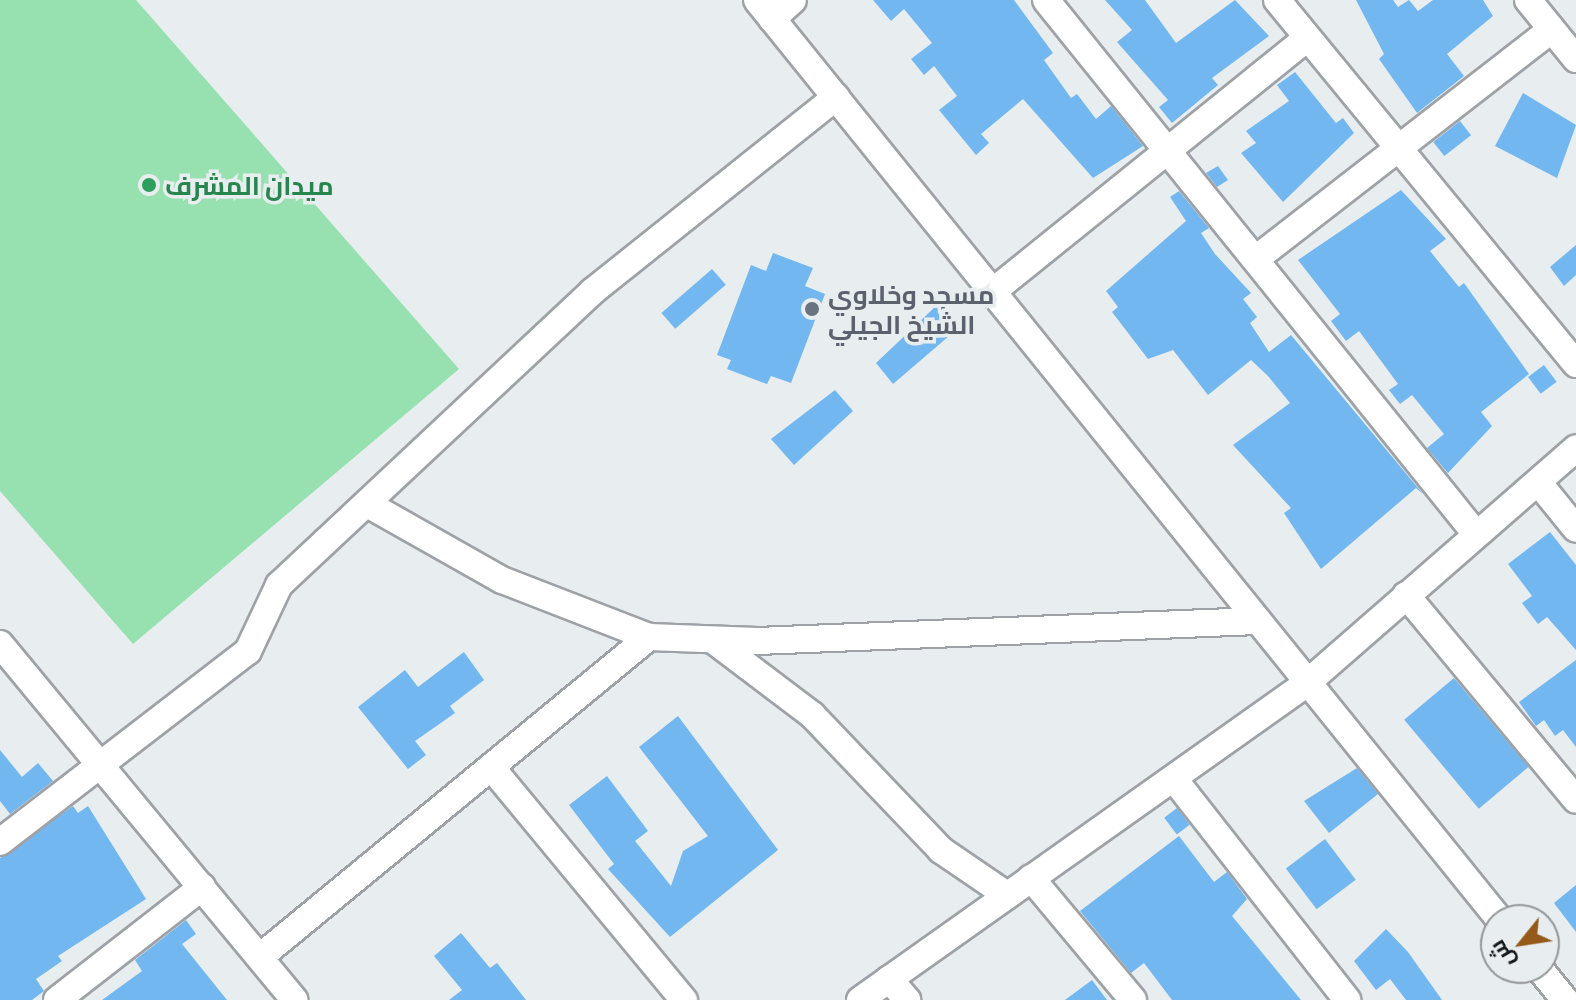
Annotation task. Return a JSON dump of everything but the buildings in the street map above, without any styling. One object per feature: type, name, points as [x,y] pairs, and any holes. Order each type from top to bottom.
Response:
[{"type":"street","points":[[793,0],[764,9],[996,289],[1307,683],[1487,904]]},
{"type":"street","points":[[1046,0],[1172,152],[1476,534]]},
{"type":"street","points":[[1277,0],[1576,364]]},
{"type":"street","points":[[1528,0],[1576,59]]},
{"type":"street","points":[[1257,258],[1552,29]]},
{"type":"street","points":[[996,289],[1172,152],[1307,38]]},
{"type":"street","points":[[0,842],[103,770],[248,651],[279,585],[371,506],[593,291],[836,97]]},
{"type":"street","points":[[860,1000],[1307,683],[1576,448]]},
{"type":"street","points":[[1538,482],[1576,529]]},
{"type":"street","points":[[371,506],[502,580],[649,637],[713,640],[1258,621]]},
{"type":"street","points":[[1406,595],[1576,800]]},
{"type":"street","points":[[260,957],[649,637]]},
{"type":"street","points":[[713,640],[812,715],[941,850],[1007,895]]},
{"type":"street","points":[[0,644],[294,1000]]},
{"type":"street","points":[[491,767],[684,1000]]},
{"type":"street","points":[[1174,779],[1347,1000]]},
{"type":"street","points":[[1031,878],[1133,1000]]},
{"type":"street","points":[[57,1000],[202,887]]},
{"type":"street","points":[[889,979],[907,1000]]},
{"type":"street","points":[[1552,984],[1565,1000]]},
{"type":"green space","name":"ميدان المشرف","points":[[0,0],[136,0],[459,369],[133,644],[0,491]]},
{"type":"place","name":"ميدان المشرف","points":[[149,185]]},
{"type":"place","name":"مسجد وخلاوي الشيخ الجيلي","points":[[812,309]]}]
